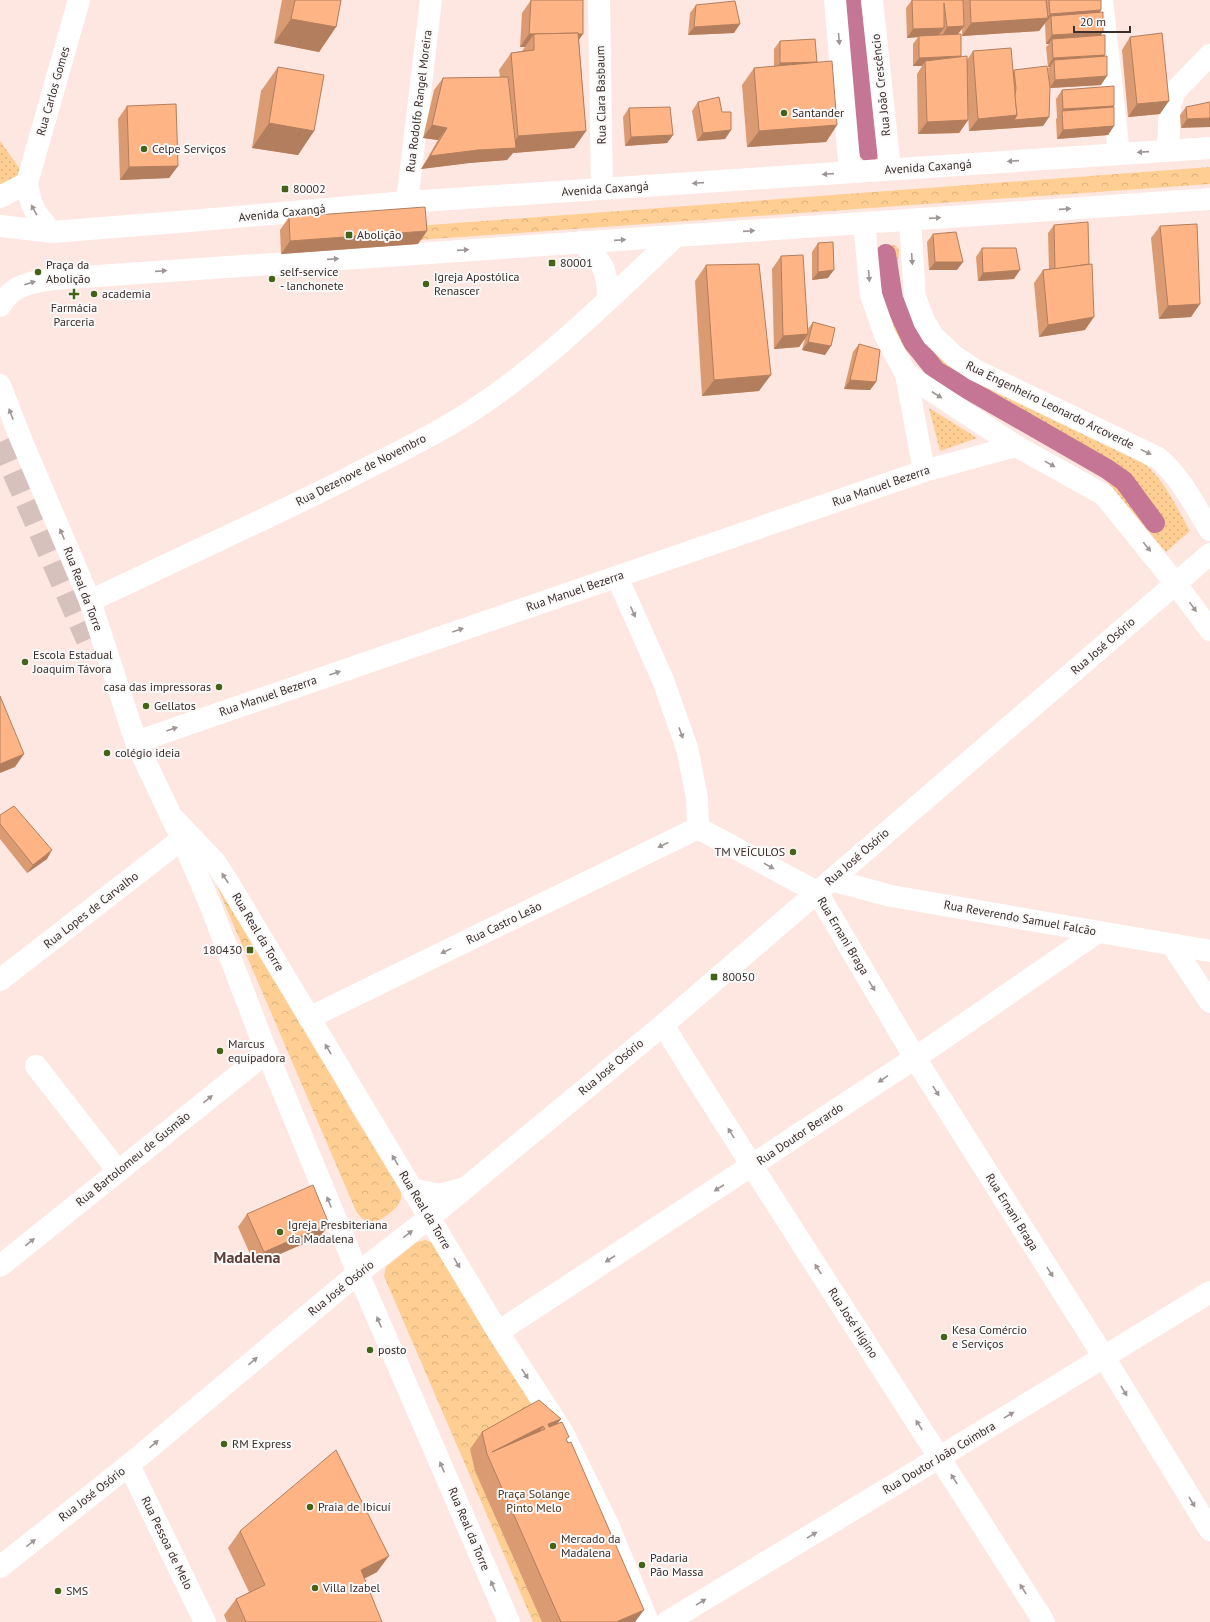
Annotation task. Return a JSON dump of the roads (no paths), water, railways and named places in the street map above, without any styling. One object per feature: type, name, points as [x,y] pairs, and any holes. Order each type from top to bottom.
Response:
[{"type":"street","name":"Rua Carlos Gomes","points":[[52,232],[40,219],[32,207],[27,183],[79,0]]},
{"type":"street","name":"Rua Rodolfo Rangel Moreira","points":[[407,202],[431,0]]},
{"type":"street","name":"Rua Clara Basbaum","points":[[599,0],[602,189]]},
{"type":"street","points":[[836,0],[850,172]]},
{"type":"street","name":"Rua João Crescêncio","points":[[872,0],[890,169]]},
{"type":"street","points":[[1102,0],[1119,154]]},
{"type":"street","points":[[1168,150],[1170,105],[1175,91],[1210,55]]},
{"type":"street","name":"Avenida Caxangá","points":[[0,226],[52,232],[190,222],[407,202],[1210,148]]},
{"type":"street","points":[[0,197],[27,183]]},
{"type":"street","points":[[0,306],[15,289],[32,281],[1210,199]]},
{"type":"street","name":"Rua Engenheiro Leonardo Arcoverde","points":[[910,220],[915,297],[924,321],[933,336],[954,356],[975,370],[1158,458],[1169,467],[1181,483],[1210,530]]},
{"type":"street","points":[[864,223],[871,295],[885,335],[906,374],[924,471]]},
{"type":"street","name":"Rua Dezenove de Novembro","points":[[90,600],[318,493],[455,422],[498,393],[538,362],[608,300],[676,236]]},
{"type":"street","points":[[581,242],[595,256],[606,271],[608,300]]},
{"type":"street","points":[[906,374],[1016,446],[1104,495],[1176,584],[1210,630]]},
{"type":"street","name":"Rua Real da Torre","points":[[0,385],[20,437],[90,600],[136,742],[210,904],[267,1052],[358,1273],[508,1622]]},
{"type":"street","name":"Rua Manuel Bezerra","points":[[136,742],[924,471],[1016,446]]},
{"type":"street","name":"Rua José Osório","points":[[0,1567],[129,1465],[358,1273],[429,1218],[663,1025],[1210,554]]},
{"type":"street","points":[[617,576],[663,680],[687,748],[697,798],[698,828]]},
{"type":"street","points":[[87,640],[136,742]]},
{"type":"street","name":"Rua Real da Torre","points":[[171,816],[215,862],[498,1332],[563,1433],[608,1525],[648,1622]]},
{"type":"street","name":"Rua Reverendo Samuel Falcão","points":[[698,828],[824,886],[1210,951]]},
{"type":"street","name":"Rua Castro Leão","points":[[309,1018],[698,828]]},
{"type":"street","name":"Rua Lopes de Carvalho","points":[[0,980],[182,840]]},
{"type":"street","name":"Rua Ernani Braga","points":[[824,886],[915,1058],[1104,1357],[1210,1530]]},
{"type":"street","name":"Rua Doutor Berardo","points":[[498,1332],[915,1058],[1098,932]]},
{"type":"street","points":[[1172,944],[1210,1002]]},
{"type":"street","name":"Rua José Higino","points":[[663,1025],[1044,1622]]},
{"type":"street","name":"Rua Bartolomeu de Gusmão","points":[[0,1266],[267,1052]]},
{"type":"street","points":[[36,1066],[118,1171]]},
{"type":"street","points":[[412,1189],[439,1195],[465,1188]]},
{"type":"street","name":"Rua Doutor João Coimbra","points":[[667,1622],[1210,1292]]},
{"type":"street","name":"Rua Pessoa de Melo","points":[[129,1465],[205,1622]]},
{"type":"waterway","points":[[851,0],[869,152]]},
{"type":"waterway","points":[[886,254],[893,299],[913,342],[936,371],[1107,469],[1124,481],[1155,523]]},
{"type":"tunnel","points":[[0,442],[87,640]]},
{"type":"place","name":"Santander","points":[[784,113]]},
{"type":"place","name":"Celpe Serviços","points":[[144,149]]},
{"type":"place","name":"80002","points":[[285,189]]},
{"type":"place","name":"Abolição","points":[[349,235]]},
{"type":"place","name":"80001","points":[[552,263]]},
{"type":"place","name":"Praça da Abolição","points":[[38,272]]},
{"type":"place","name":"self-service - lanchonete","points":[[272,279]]},
{"type":"place","name":"Igreja Apostólica Renascer","points":[[426,284]]},
{"type":"place","name":"Farmácia Parceria","points":[[74,294]]},
{"type":"place","name":"academia","points":[[94,294]]},
{"type":"place","name":"Escola Estadual Joaquim Távora","points":[[25,662]]},
{"type":"place","name":"casa das impressoras","points":[[219,687]]},
{"type":"place","name":"Gellatos","points":[[146,706]]},
{"type":"place","name":"colégio ideia","points":[[107,753]]},
{"type":"place","name":"TM VEÍCULOS","points":[[793,852]]},
{"type":"place","name":"180430","points":[[250,950]]},
{"type":"place","name":"80050","points":[[714,977]]},
{"type":"place","name":"Marcus equipadora","points":[[220,1051]]},
{"type":"place","name":"Igreja Presbiteriana da Madalena","points":[[280,1232]]},
{"type":"place","name":"Kesa Comércio e Serviços","points":[[944,1337]]},
{"type":"place","name":"posto","points":[[370,1350]]},
{"type":"place","name":"RM Express","points":[[224,1444]]},
{"type":"place","name":"Praia de Ibicuí","points":[[310,1507]]},
{"type":"place","name":"Mercado da Madalena","points":[[553,1546]]},
{"type":"place","name":"Padaria Pão Massa","points":[[642,1565]]},
{"type":"place","name":"Villa Izabel","points":[[315,1588]]},
{"type":"place","name":"SMS","points":[[58,1591]]},
{"type":"district","name":"Madalena","points":[[247,1257]]},
{"type":"park label","name":"Praça Solange Pinto Melo","points":[[534,1501]]}]
